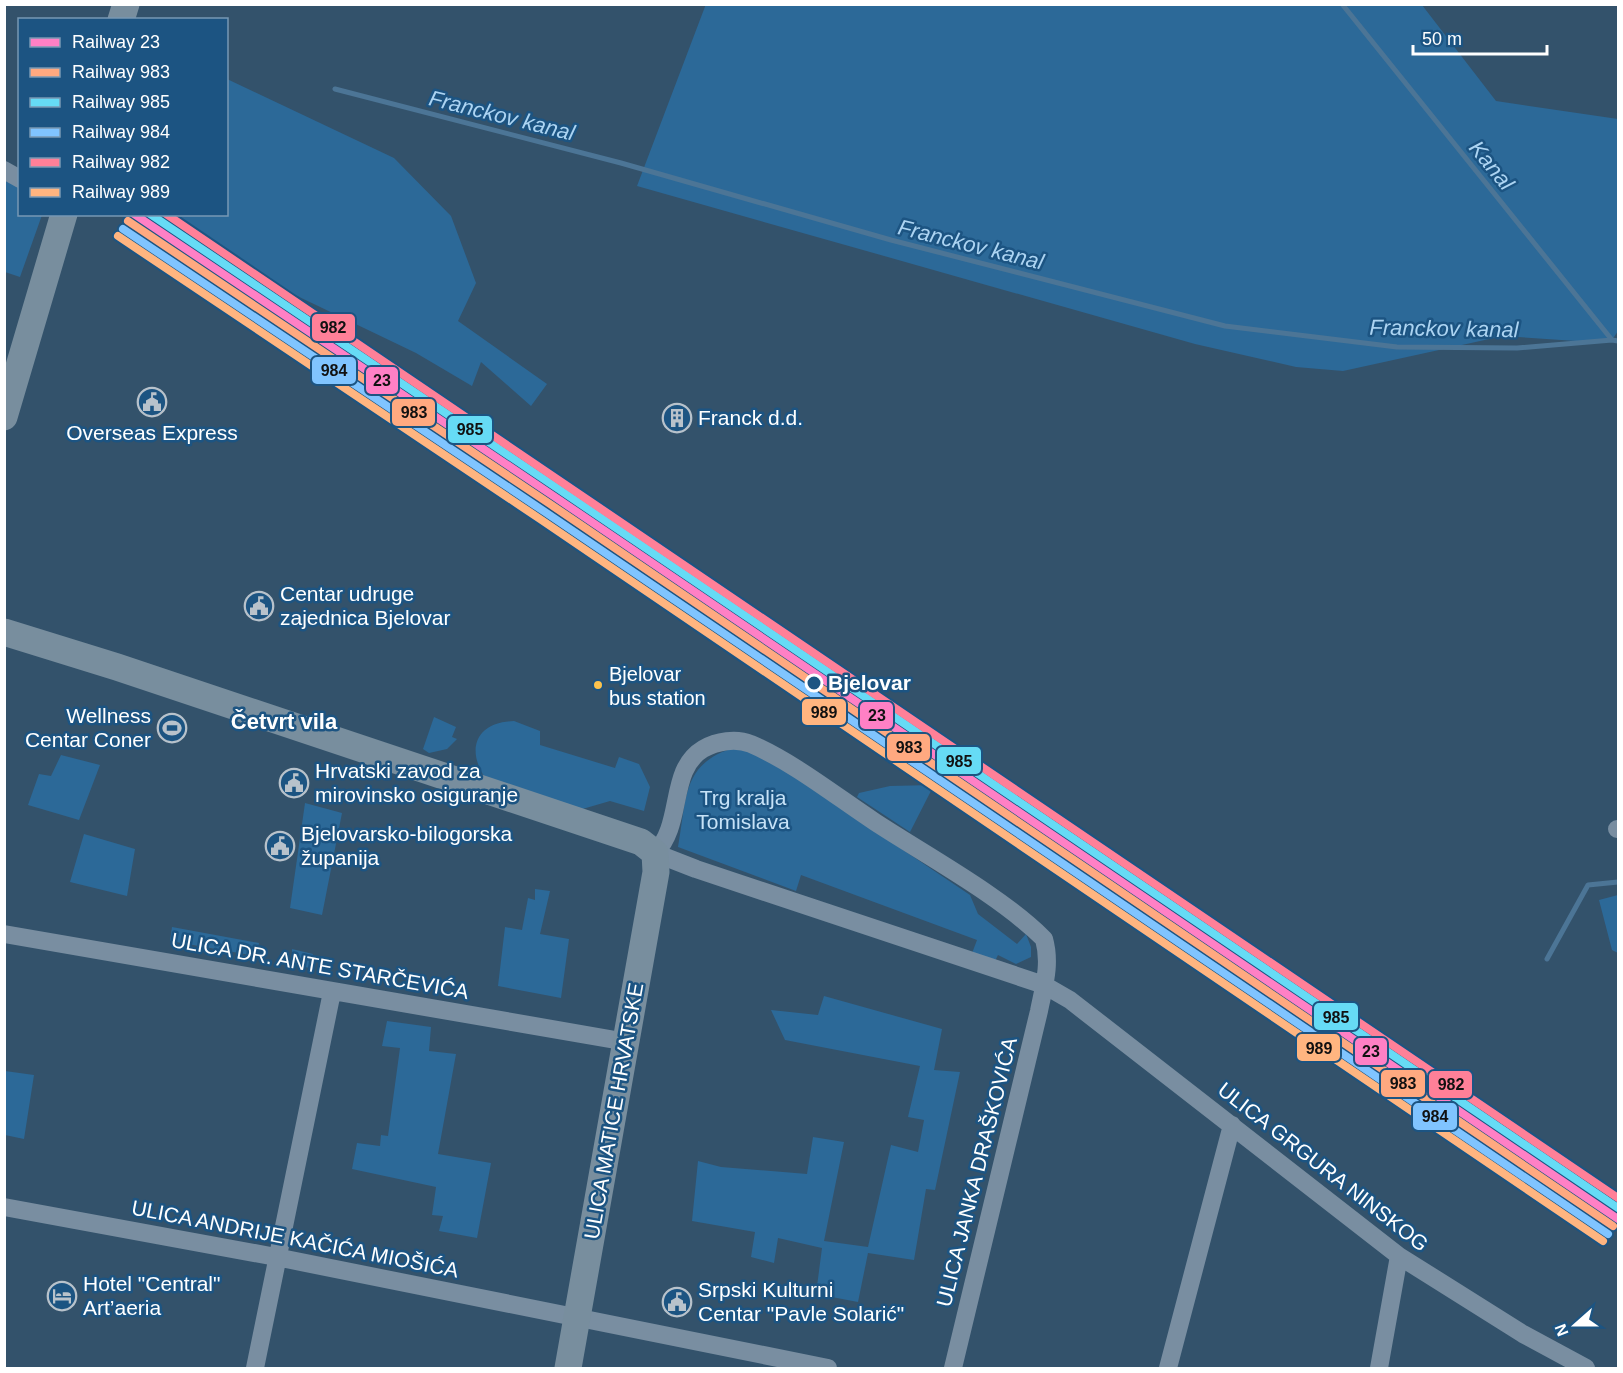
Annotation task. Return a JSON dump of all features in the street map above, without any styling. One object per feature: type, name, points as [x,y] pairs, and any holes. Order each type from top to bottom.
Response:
[{"type":"main road","points":[[6,409],[63,216]]},
{"type":"main road","points":[[4,632],[117,667],[641,842],[655,853]]},
{"type":"main road","name":"ULICA MATICE HRVATSKE","points":[[568,1368],[656,872],[655,853]]},
{"type":"street","points":[[4,170],[18,178]]},
{"type":"street","points":[[736,741],[751,744],[848,804],[1033,928],[1044,939],[1048,952],[1044,985],[696,869],[655,853],[669,835],[683,773],[692,757],[720,742],[736,741]]},
{"type":"street","name":"ULICA DR. ANTE STARČEVIĆA","points":[[4,934],[627,1042]]},
{"type":"street","name":"ULICA GRGURA NINSKOG","points":[[1044,985],[1070,1000],[1399,1256],[1523,1334],[1586,1368]]},
{"type":"street","name":"ULICA JANKA DRAŠKOVIĆA","points":[[953,1368],[1044,985]]},
{"type":"street","points":[[255,1368],[332,992]]},
{"type":"street","points":[[1168,1368],[1232,1125]]},
{"type":"street","name":"ULICA ANDRIJE KAČIĆA MIOŠIĆA","points":[[4,1207],[276,1257],[828,1368]]},
{"type":"street","points":[[1379,1368],[1399,1256]]},
{"type":"green space","points":[[706,4],[1422,5],[1496,101],[1618,119],[1618,331],[1612,340],[1591,342],[1503,336],[1343,371],[1296,367],[1195,344],[637,186]]},
{"type":"green space","points":[[228,79],[394,158],[451,216],[476,283],[458,321],[547,384],[531,406],[481,362],[472,386],[416,353],[235,266],[155,216],[228,216]]},
{"type":"green space","points":[[4,171],[18,179],[18,216],[42,216],[20,277],[5,272]]},
{"type":"green space","points":[[434,717],[456,727],[452,737],[457,739],[447,749],[429,753],[423,749]]},
{"type":"green space","points":[[514,721],[540,731],[540,745],[615,768],[619,757],[639,764],[650,787],[644,811],[610,801],[579,810],[485,778],[476,756],[478,738],[491,726]]},
{"type":"green space","name":"Trg kralja Tomislava","points":[[737,747],[755,750],[970,895],[978,914],[1017,944],[1026,934],[1031,947],[1031,957],[1016,964],[998,955],[993,965],[971,956],[977,940],[801,875],[796,891],[678,847],[686,798],[696,773],[705,762]]},
{"type":"green space","points":[[61,755],[100,765],[79,820],[28,805],[39,774],[51,776]]},
{"type":"green space","points":[[934,785],[910,832],[857,797],[859,793],[890,786]]},
{"type":"green space","points":[[305,803],[342,813],[322,915],[290,908]]},
{"type":"green space","points":[[84,834],[135,849],[127,896],[70,882]]},
{"type":"green space","points":[[535,889],[550,891],[540,934],[569,939],[561,998],[498,986],[505,927],[522,930],[528,898],[535,900]]},
{"type":"green space","points":[[1618,895],[1618,953],[1612,950],[1599,900]]},
{"type":"green space","points":[[172,927],[259,943],[256,956],[170,941]]},
{"type":"green space","points":[[292,949],[313,954],[310,968],[277,962],[277,960],[295,961],[297,953],[292,952]]},
{"type":"green space","points":[[824,996],[942,1029],[934,1070],[960,1072],[935,1190],[926,1189],[914,1260],[868,1253],[858,1302],[816,1294],[822,1248],[778,1238],[774,1263],[751,1257],[755,1232],[692,1221],[698,1161],[721,1167],[807,1174],[813,1137],[844,1142],[824,1241],[868,1247],[891,1145],[918,1152],[924,1120],[908,1117],[920,1066],[785,1040],[771,1010],[818,1015]]},
{"type":"green space","points":[[387,1021],[431,1027],[429,1051],[456,1054],[438,1154],[491,1163],[477,1238],[439,1231],[443,1216],[432,1215],[436,1187],[352,1169],[357,1143],[380,1146],[381,1135],[388,1136],[400,1048],[382,1046]]},
{"type":"green space","points":[[5,1071],[34,1075],[24,1139],[5,1135]]},
{"type":"waterway","name":"Kanal","points":[[1342,4],[1612,340],[1618,341]]},
{"type":"waterway","name":"Franckov kanal","points":[[335,89],[621,163],[891,240],[1225,326],[1397,347],[1517,348],[1612,340]]},
{"type":"waterway","points":[[1547,959],[1588,885],[1618,882]]},
{"type":"rail line","name":"23","points":[[137,216],[1618,1219]]},
{"type":"rail line","name":"985","points":[[153,216],[1618,1208]]},
{"type":"rail line","name":"982","points":[[169,216],[1618,1198]]},
{"type":"rail line","name":"983","points":[[128,221],[550,504],[1613,1226]]},
{"type":"rail line","name":"984","points":[[123,229],[545,512],[1608,1234]]},
{"type":"rail line","name":"989","points":[[118,236],[540,519],[1603,1241]]},
{"type":"place","name":"Overseas Express","points":[[152,402]]},
{"type":"place","name":"Franck d.d.","points":[[677,418]]},
{"type":"place","name":"Centar udruge zajednica Bjelovar","points":[[259,606]]},
{"type":"place","name":"Bjelovar","points":[[814,683]]},
{"type":"place","name":"Bjelovar bus station","points":[[598,685]]},
{"type":"place","name":"Wellness Centar Coner","points":[[172,728]]},
{"type":"place","name":"Hrvatski zavod za mirovinsko osiguranje","points":[[294,783]]},
{"type":"place","name":"Bjelovarsko-bilogorska županija","points":[[280,846]]},
{"type":"place","name":"Hotel \"Central\" Art’aeria","points":[[62,1296]]},
{"type":"place","name":"Srpski Kulturni Centar \"Pavle Solarić\"","points":[[677,1302]]},
{"type":"district","name":"Četvrt vila","points":[[284,721]]}]
